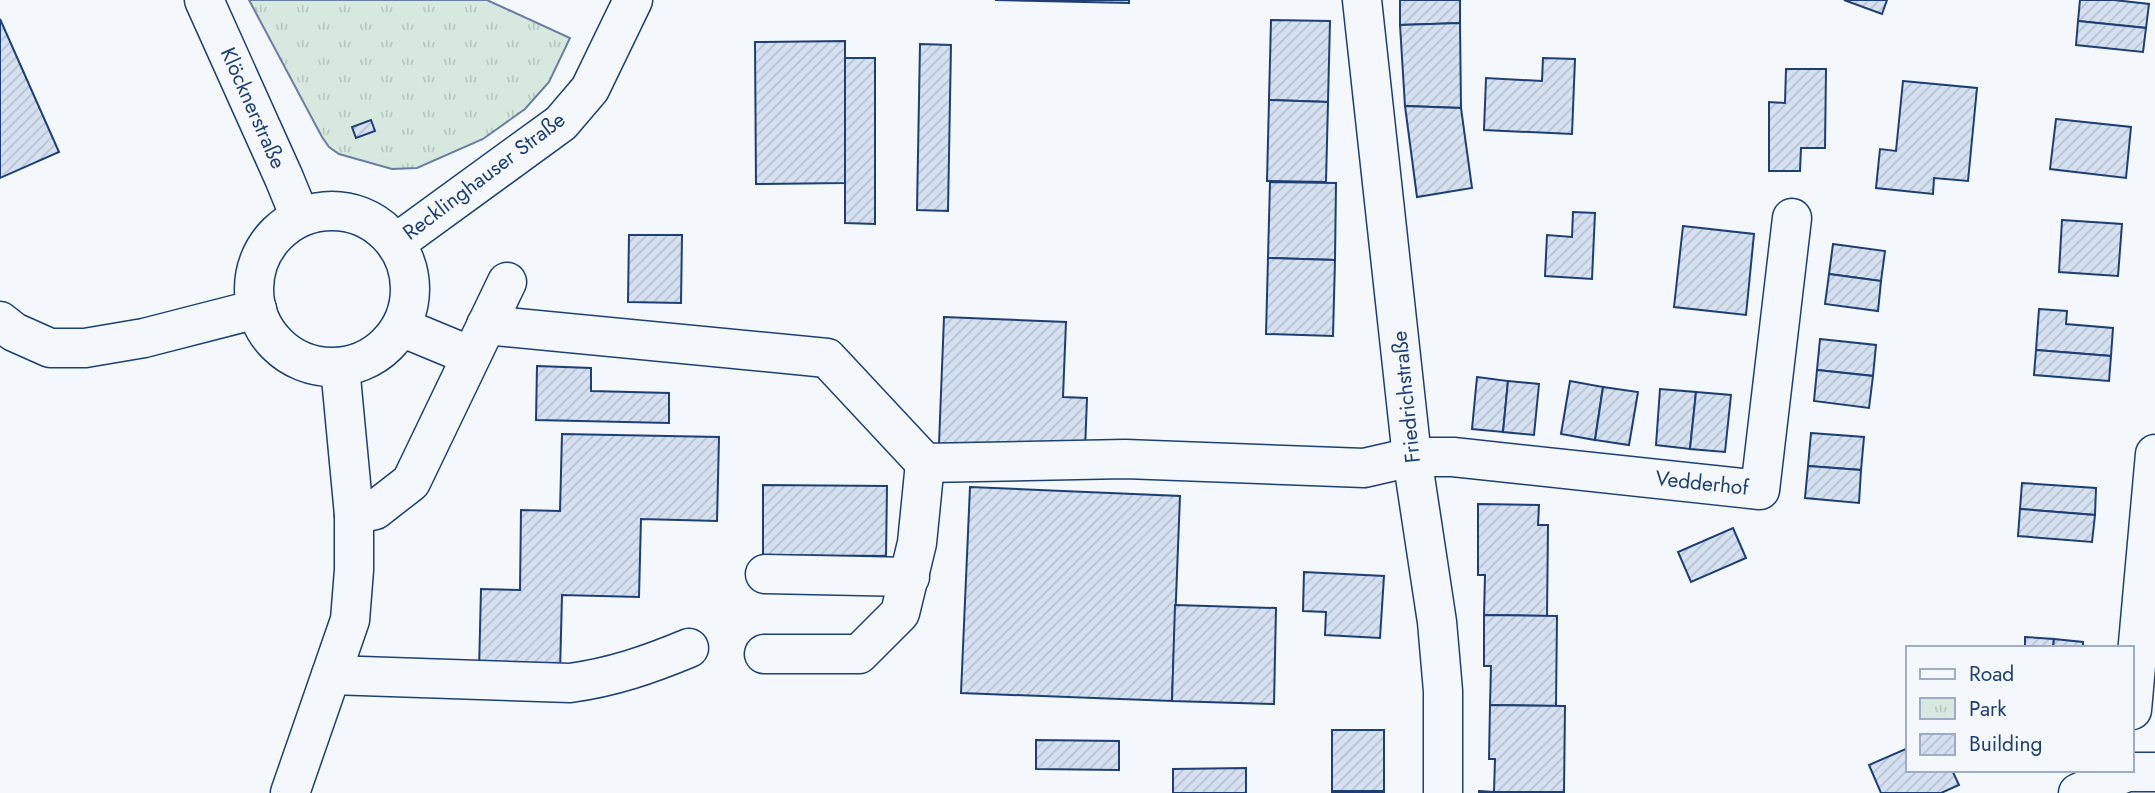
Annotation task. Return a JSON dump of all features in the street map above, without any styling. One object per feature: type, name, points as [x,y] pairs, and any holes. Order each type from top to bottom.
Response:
[{"type":"street","name":"Klöcknerstraße","points":[[204,0],[300,217]]},
{"type":"street","name":"Recklinghauser Straße","points":[[396,243],[561,124],[590,89],[633,0]]},
{"type":"street","name":"Friedrichstraße","points":[[1362,0],[1412,457],[1437,622],[1443,691],[1443,793]]},
{"type":"street","name":"Recklinghauser Straße","points":[[326,210],[352,212],[377,224],[396,243],[406,262],[411,284],[409,306],[401,327],[386,347],[364,360],[340,367],[318,366],[297,359],[279,346],[265,329],[257,309],[254,287],[257,265],[267,246],[281,229],[300,217],[326,210]]},
{"type":"street","name":"Vedderhof","points":[[1412,457],[1453,457],[1760,489],[1792,218]]},
{"type":"street","points":[[354,515],[375,510],[411,482],[507,282]]},
{"type":"street","points":[[0,321],[14,332],[50,348],[85,348],[144,338],[257,309]]},
{"type":"street","points":[[401,327],[479,341],[828,358],[925,463],[1125,459],[1364,468],[1412,457]]},
{"type":"street","points":[[290,793],[350,620],[354,515],[340,367]]},
{"type":"street","points":[[2134,688],[2155,454]]},
{"type":"street","points":[[764,654],[859,654],[900,613],[917,542],[925,463]]},
{"type":"street","points":[[765,574],[910,577]]},
{"type":"street","points":[[331,676],[570,683],[604,678],[636,669],[689,648]]},
{"type":"street","points":[[2078,793],[2133,772]]},
{"type":"green space","points":[[249,0],[487,0],[570,38],[549,82],[525,109],[483,139],[417,168],[392,169],[339,154],[329,147]]},
{"type":"building","points":[[995,0],[1129,0],[1129,3]]},
{"type":"building","points":[[1400,0],[1460,0],[1460,23],[1400,25]]},
{"type":"building","points":[[1844,0],[1887,0],[1882,14]]},
{"type":"building","points":[[2080,0],[2149,4],[2146,28],[2078,21]]},
{"type":"building","points":[[0,19],[59,152],[0,178]]},
{"type":"building","points":[[1271,20],[1330,21],[1328,102],[1269,100]]},
{"type":"building","points":[[2078,21],[2146,28],[2143,52],[2076,45]]},
{"type":"building","points":[[1460,23],[1461,108],[1405,106],[1400,25]]},
{"type":"building","points":[[845,41],[845,183],[756,184],[755,42]]},
{"type":"building","points":[[920,44],[951,45],[948,211],[917,210]]},
{"type":"building","points":[[845,58],[875,58],[875,224],[845,223]]},
{"type":"building","points":[[1543,58],[1575,59],[1572,134],[1484,130],[1486,78],[1542,81]]},
{"type":"building","points":[[1786,69],[1826,69],[1825,148],[1801,148],[1800,171],[1769,171],[1769,102],[1785,103]]},
{"type":"building","points":[[1903,81],[1977,88],[1968,181],[1934,178],[1933,194],[1876,188],[1880,149],[1896,151]]},
{"type":"building","points":[[1269,100],[1328,102],[1326,182],[1267,181]]},
{"type":"building","points":[[1405,106],[1461,108],[1472,188],[1417,197]]},
{"type":"building","points":[[2056,119],[2131,127],[2126,178],[2050,169]]},
{"type":"building","points":[[371,120],[375,131],[356,138],[352,127]]},
{"type":"building","points":[[1270,182],[1336,183],[1335,260],[1268,258]]},
{"type":"building","points":[[1573,212],[1595,213],[1592,279],[1545,276],[1547,235],[1572,237]]},
{"type":"building","points":[[2062,220],[2122,224],[2118,276],[2059,272]]},
{"type":"building","points":[[1683,226],[1754,234],[1746,315],[1674,307]]},
{"type":"building","points":[[629,235],[682,235],[681,303],[628,302]]},
{"type":"building","points":[[1833,244],[1885,251],[1881,281],[1829,274]]},
{"type":"building","points":[[1268,258],[1335,260],[1333,336],[1266,334]]},
{"type":"building","points":[[1829,274],[1881,281],[1878,311],[1825,304]]},
{"type":"building","points":[[2039,309],[2067,311],[2066,324],[2113,328],[2111,356],[2036,350]]},
{"type":"building","points":[[944,317],[1066,322],[1063,397],[1087,398],[1085,450],[939,444]]},
{"type":"building","points":[[1820,339],[1876,345],[1873,376],[1817,370]]},
{"type":"building","points":[[2036,350],[2111,356],[2109,381],[2034,375]]},
{"type":"building","points":[[537,366],[591,368],[591,391],[669,393],[669,423],[536,420]]},
{"type":"building","points":[[1817,370],[1873,376],[1869,408],[1814,401]]},
{"type":"building","points":[[1477,377],[1508,381],[1503,432],[1472,429]]},
{"type":"building","points":[[1508,381],[1539,384],[1534,435],[1503,432]]},
{"type":"building","points":[[1570,381],[1603,387],[1595,440],[1561,434]]},
{"type":"building","points":[[1603,387],[1638,392],[1629,445],[1595,440]]},
{"type":"building","points":[[1660,389],[1696,392],[1690,449],[1656,445]]},
{"type":"building","points":[[1696,392],[1731,395],[1725,452],[1690,449]]},
{"type":"building","points":[[1811,433],[1864,437],[1861,470],[1808,466]]},
{"type":"building","points":[[562,434],[719,437],[717,521],[641,519],[639,597],[562,595],[560,673],[479,671],[481,589],[520,590],[521,510],[560,511]]},
{"type":"building","points":[[1808,466],[1861,470],[1859,503],[1805,498]]},
{"type":"building","points":[[2022,483],[2096,488],[2095,515],[2020,509]]},
{"type":"building","points":[[763,485],[887,486],[886,556],[763,555]]},
{"type":"building","points":[[970,487],[1180,496],[1172,701],[961,693]]},
{"type":"building","points":[[1478,504],[1539,505],[1538,525],[1548,525],[1547,616],[1484,615],[1485,575],[1478,575]]},
{"type":"building","points":[[2020,509],[2095,515],[2092,542],[2018,536]]},
{"type":"building","points":[[1733,528],[1746,558],[1691,582],[1678,552]]},
{"type":"building","points":[[1304,572],[1384,576],[1380,638],[1325,635],[1326,612],[1303,611]]},
{"type":"building","points":[[1175,605],[1276,608],[1274,704],[1172,701]]},
{"type":"building","points":[[1484,615],[1557,616],[1556,706],[1490,705],[1491,666],[1484,666]]},
{"type":"building","points":[[2025,637],[2054,639],[2053,646],[2025,646]]},
{"type":"building","points":[[2054,639],[2083,642],[2083,646],[2053,646]]},
{"type":"building","points":[[1490,705],[1565,706],[1564,792],[1494,792],[1495,759],[1489,759]]},
{"type":"building","points":[[1332,730],[1384,730],[1384,791],[1332,791]]},
{"type":"building","points":[[1036,740],[1119,741],[1119,770],[1036,769]]},
{"type":"building","points":[[1906,749],[1906,772],[1953,772],[1959,785],[1941,793],[1881,793],[1869,765]]},
{"type":"building","points":[[1246,768],[1246,793],[1173,793],[1173,769]]},
{"type":"building","points":[[1384,791],[1384,793],[1332,793]]},
{"type":"building","points":[[1494,792],[1564,792],[1479,793]]}]
